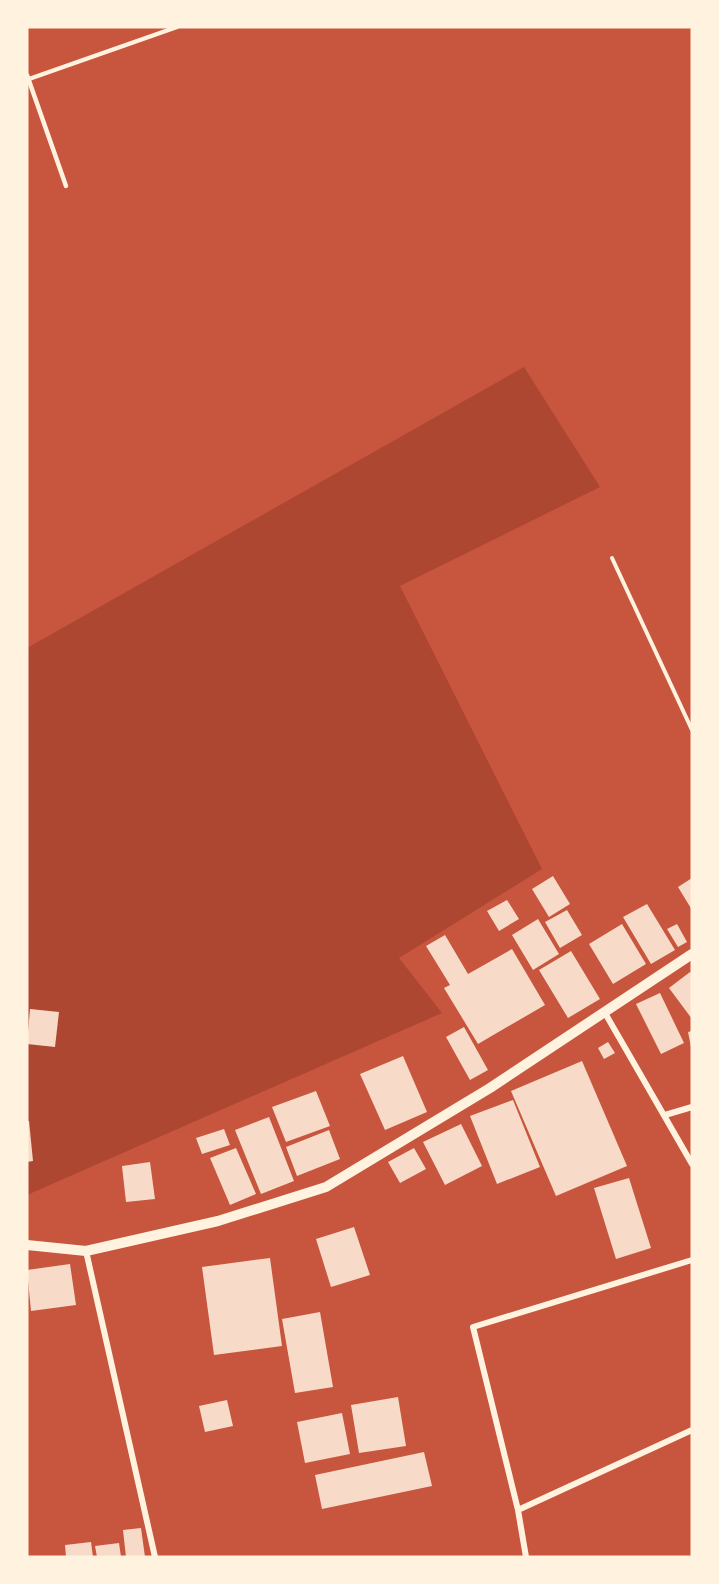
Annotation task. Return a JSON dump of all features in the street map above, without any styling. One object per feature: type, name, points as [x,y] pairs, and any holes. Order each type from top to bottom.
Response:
[{"type":"street","points":[[27,1245],[86,1251],[218,1221],[326,1187],[490,1088],[692,954]]},
{"type":"street","points":[[605,1013],[692,1164]]},
{"type":"street","points":[[665,1115],[692,1107]]},
{"type":"street","points":[[86,1251],[155,1557]]},
{"type":"street","points":[[526,1557],[518,1510],[473,1327],[692,1260]]},
{"type":"street","points":[[518,1510],[692,1430]]},
{"type":"lane","points":[[66,186],[28,77],[177,27]]},
{"type":"path","points":[[612,558],[692,730]]},
{"type":"shaded area","points":[[524,367],[600,487],[400,586],[542,869],[399,958],[442,1013],[27,1195],[27,648]]},
{"type":"building","points":[[553,876],[570,904],[549,917],[532,889]]},
{"type":"building","points":[[692,878],[692,910],[678,887]]},
{"type":"building","points":[[507,900],[519,919],[499,931],[487,911]]},
{"type":"building","points":[[647,904],[675,950],[651,964],[623,917]]},
{"type":"building","points":[[567,910],[582,935],[560,948],[545,922]]},
{"type":"building","points":[[538,919],[559,954],[533,970],[512,935]]},
{"type":"building","points":[[622,924],[646,964],[613,984],[589,944]]},
{"type":"building","points":[[677,924],[687,942],[678,947],[667,929]]},
{"type":"building","points":[[445,935],[468,974],[512,949],[545,1005],[478,1044],[444,988],[450,985],[426,946]]},
{"type":"building","points":[[571,951],[600,999],[568,1018],[539,970]]},
{"type":"building","points":[[690,972],[692,974],[692,1019],[669,988]]},
{"type":"building","points":[[660,993],[684,1043],[661,1054],[636,1004]]},
{"type":"building","points":[[30,1009],[59,1012],[55,1047],[27,1044]]},
{"type":"building","points":[[464,1027],[488,1070],[470,1080],[446,1037]]},
{"type":"building","points":[[692,1031],[692,1047],[691,1047],[688,1032]]},
{"type":"building","points":[[608,1042],[615,1053],[604,1059],[598,1048]]},
{"type":"building","points":[[403,1056],[427,1112],[385,1130],[360,1074]]},
{"type":"building","points":[[582,1061],[627,1166],[556,1196],[511,1091]]},
{"type":"building","points":[[316,1091],[330,1126],[286,1142],[272,1107]]},
{"type":"building","points":[[513,1100],[540,1167],[497,1184],[470,1116]]},
{"type":"building","points":[[269,1117],[294,1181],[261,1194],[235,1130]]},
{"type":"building","points":[[27,1121],[29,1121],[33,1161],[27,1162]]},
{"type":"building","points":[[461,1124],[482,1166],[445,1185],[423,1142]]},
{"type":"building","points":[[224,1129],[230,1145],[202,1154],[196,1138]]},
{"type":"building","points":[[329,1130],[340,1159],[297,1176],[286,1147]]},
{"type":"building","points":[[236,1148],[256,1194],[230,1205],[210,1158]]},
{"type":"building","points":[[414,1148],[426,1169],[400,1183],[388,1162]]},
{"type":"building","points":[[150,1162],[155,1199],[126,1202],[122,1166]]},
{"type":"building","points":[[629,1178],[651,1248],[616,1259],[594,1188]]},
{"type":"building","points":[[354,1227],[370,1275],[331,1287],[316,1239]]},
{"type":"building","points":[[270,1258],[282,1346],[214,1355],[202,1267]]},
{"type":"building","points":[[70,1264],[76,1305],[31,1311],[27,1270]]},
{"type":"building","points":[[320,1312],[333,1387],[295,1393],[282,1319]]},
{"type":"building","points":[[398,1397],[406,1446],[359,1453],[351,1405]]},
{"type":"building","points":[[227,1400],[233,1426],[205,1432],[199,1406]]},
{"type":"building","points":[[342,1413],[350,1454],[305,1463],[297,1422]]},
{"type":"building","points":[[424,1452],[432,1486],[322,1509],[315,1475]]},
{"type":"building","points":[[141,1528],[145,1557],[126,1557],[123,1530]]},
{"type":"building","points":[[91,1542],[93,1557],[66,1557],[65,1545]]},
{"type":"building","points":[[119,1543],[121,1557],[97,1557],[95,1546]]}]
